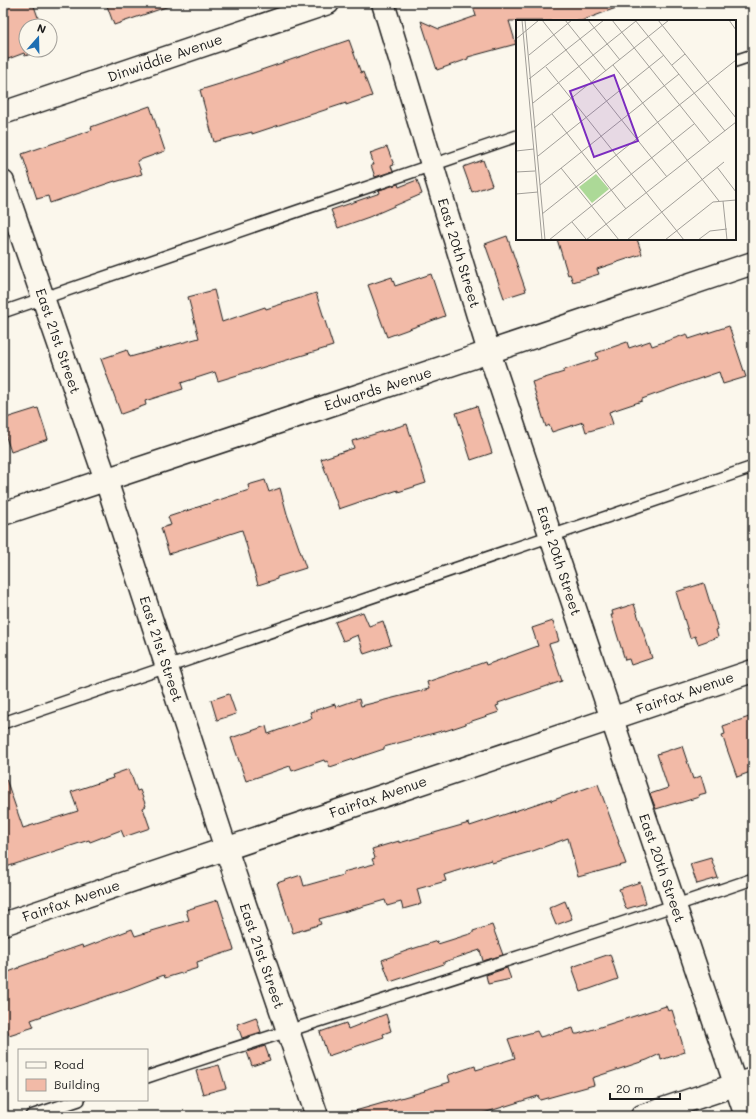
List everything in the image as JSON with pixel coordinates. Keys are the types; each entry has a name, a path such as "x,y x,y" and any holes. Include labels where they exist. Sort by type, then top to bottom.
{"street":[{"name":"Dinwiddie Avenue","path":"3,112 328,3"},
{"name":"East 20th Street","path":"383,3 489,352 611,718 675,906 744,1082 746,1116"},
{"name":"East 21st Street","path":"3,182 106,480 226,849 317,1116"},
{"name":"Edwards Avenue","path":"3,514 753,263"},
{"name":"Fairfax Avenue","path":"3,924 753,670"},
{"path":"642,1116 744,1082"}],"lane":[{"path":"736,61 753,55"},
{"path":"3,312 516,136"},
{"path":"3,722 551,537 753,467"},
{"path":"148,1077 288,1030 675,906 753,879"},
{"path":"31,1116 76,1101"}],"building":[{"path":"16,3 33,3 38,18 18,18 18,55 3,61 3,8"},
{"path":"106,3 169,3 169,6 114,25"},
{"path":"472,3 623,3 624,5 584,20 509,21 516,44 468,57 468,59 437,70 421,21 439,29 476,16"},
{"path":"349,40 361,73 363,72 372,96 252,134 252,132 214,142 200,90"},
{"path":"150,106 165,151 137,161 142,174 115,181 50,203 48,196 37,199 22,154 92,130 91,127"},
{"path":"387,147 394,165 391,166 393,171 375,177 371,165 374,165 370,153"},
{"path":"483,160 492,185 472,192 463,167"},
{"path":"417,180 422,194 369,217 338,228 331,210 380,193 379,190 398,184 399,187"},
{"path":"507,236 526,291 504,298 485,244"},
{"path":"557,240 637,240 642,254 597,269 599,274 573,282 570,274 568,275"},
{"path":"431,274 445,316 387,337 368,285 392,277 395,286"},
{"path":"214,290 222,322 265,307 266,309 316,293 333,346 218,381 215,372 181,383 183,389 145,401 146,405 121,414 101,359 127,350 130,357 199,338 188,297"},
{"path":"729,326 746,377 723,384 719,372 681,385 642,399 642,401 609,412 613,424 586,432 583,422 552,432 549,425 546,427 532,382 598,359 596,353 627,342 629,348 650,341 652,346 687,334 689,339"},
{"path":"477,406 492,453 471,460 456,413"},
{"path":"38,408 48,439 11,452 3,428 3,419"},
{"path":"407,424 426,483 398,492 398,490 371,498 339,509 321,459 354,448 352,441"},
{"path":"265,480 269,492 280,488 287,514 306,568 258,585 242,530 169,554 161,528 171,525 168,517 249,490 248,485"},
{"path":"704,583 718,629 716,630 718,637 698,644 695,636 690,638 676,592"},
{"path":"634,604 652,658 631,665 629,659 625,660 611,615 613,615 612,611"},
{"path":"363,612 369,626 383,621 391,645 364,654 358,635 343,641 335,622"},
{"path":"553,621 559,641 549,644 562,681 498,703 499,705 496,706 499,712 445,731 384,747 384,749 330,767 327,761 325,762 324,760 292,771 290,766 246,781 231,738 266,726 268,734 312,718 310,712 335,704 336,707 359,699 361,706 429,689 427,682 485,662 486,665 538,646 532,628"},
{"path":"229,694 236,714 217,720 211,700"},
{"path":"749,717 753,730 753,771 737,777 722,735 725,734 723,726"},
{"path":"682,746 693,779 701,776 706,793 698,795 699,797 656,809 650,794 668,788 657,754"},
{"path":"129,769 137,791 140,790 146,806 143,808 150,828 124,837 121,830 90,842 89,840 3,868 3,779 6,779 23,828 78,811 71,792 113,778 112,775"},
{"path":"598,784 626,864 578,877 568,838 533,851 492,863 491,860 444,875 446,881 417,889 421,904 403,909 401,902 387,906 385,900 319,919 321,924 293,933 277,883 301,875 304,886 343,875 343,872 374,864 372,859 375,858 372,849 469,823 470,826 551,799 551,801"},
{"path":"711,858 718,878 697,884 690,864"},
{"path":"640,882 646,903 626,909 619,889"},
{"path":"218,900 234,950 197,962 198,968 165,978 164,975 69,1009 68,1007 31,1020 34,1027 9,1035 3,1016 3,974 82,945 83,948 132,929 135,936 189,920 186,910"},
{"path":"565,901 572,919 556,925 549,908"},
{"path":"492,925 503,955 483,961 480,950 390,982 382,960 437,941 438,944 473,933 473,931"},
{"path":"610,954 618,979 581,992 572,967"},
{"path":"507,968 511,979 488,984 486,975"},
{"path":"666,1006 668,1011 672,1010 685,1052 661,1060 660,1054 647,1060 592,1078 594,1085 540,1100 538,1096 474,1116 356,1116 355,1111 425,1091 424,1090 450,1082 448,1075 475,1066 476,1070 515,1058 508,1039 537,1031 540,1037 573,1028 575,1034 578,1034"},
{"path":"386,1014 391,1031 383,1034 384,1037 328,1056 320,1032 346,1023 348,1029"},
{"path":"256,1017 261,1032 242,1038 237,1024"},
{"path":"265,1046 270,1060 252,1066 247,1052"},
{"path":"219,1065 226,1088 203,1094 196,1071"}]}
